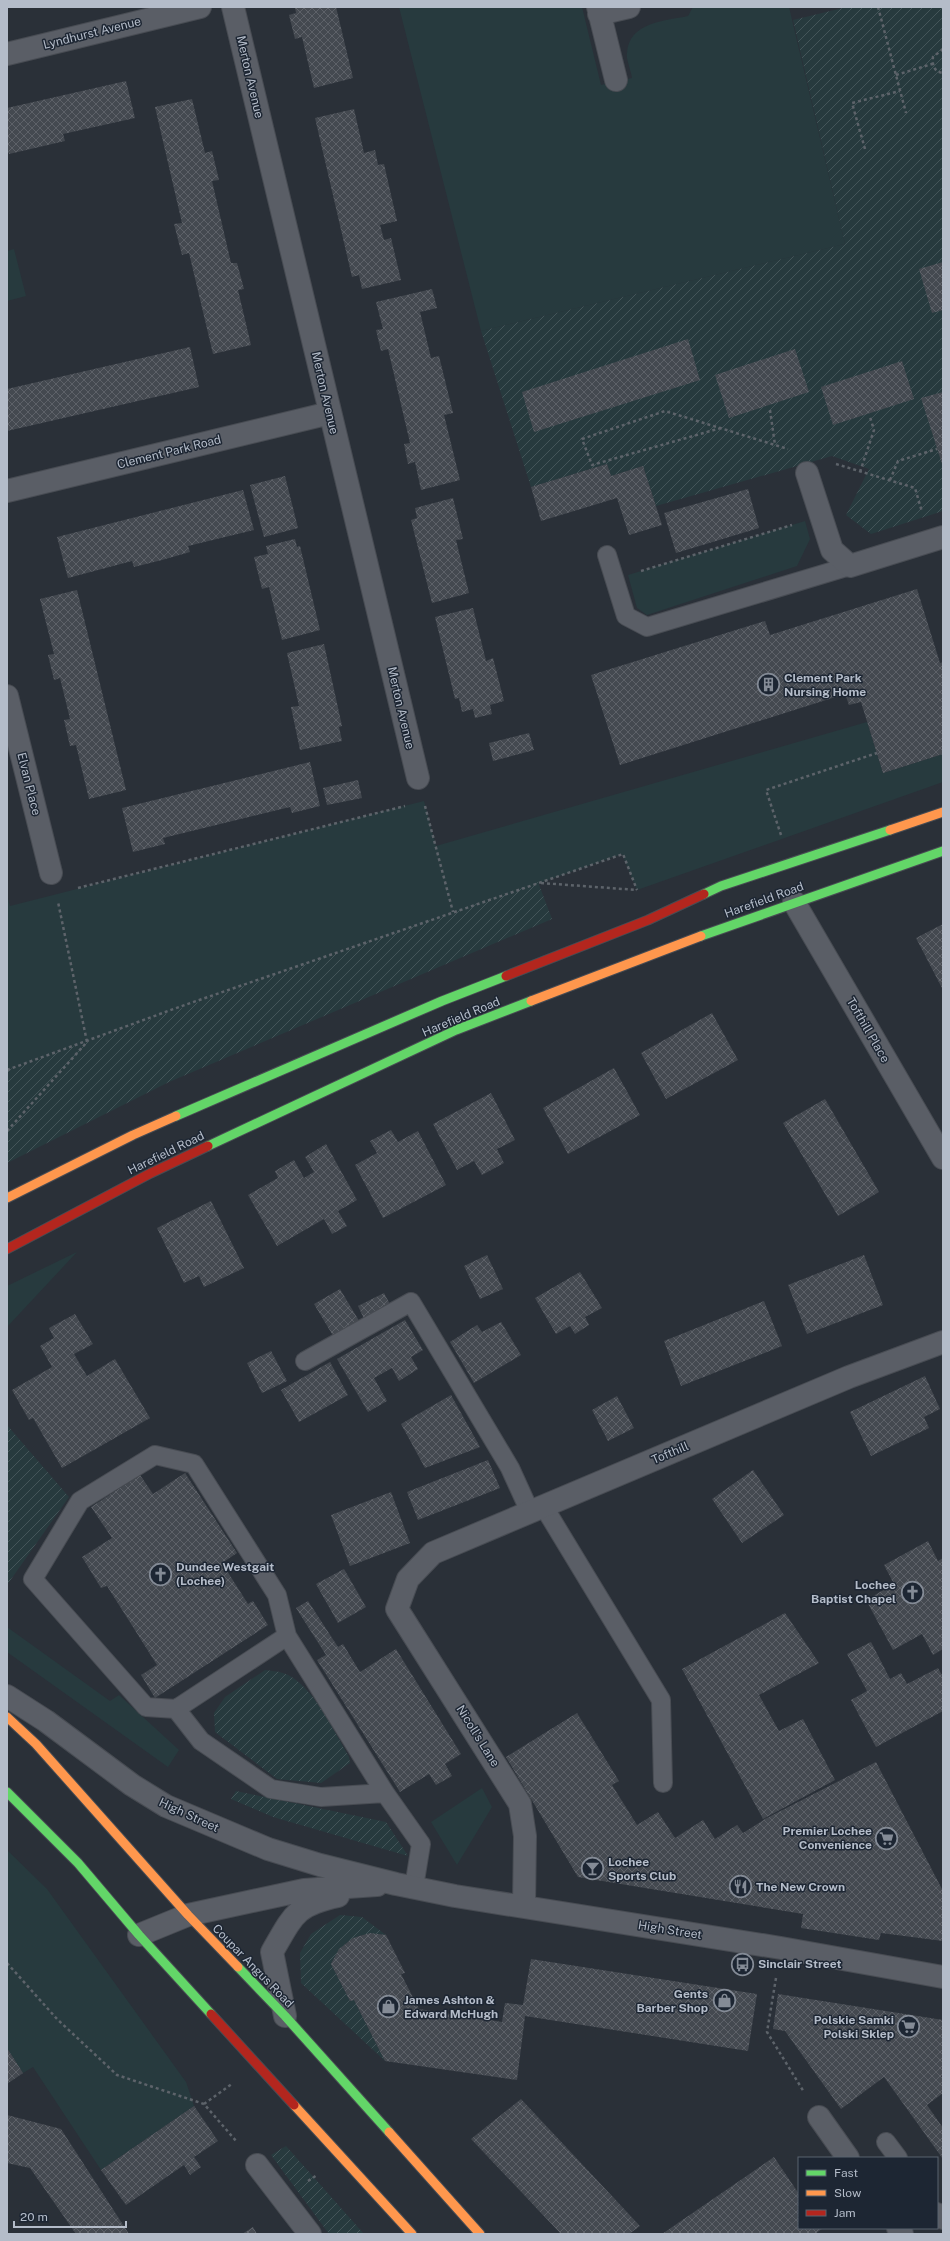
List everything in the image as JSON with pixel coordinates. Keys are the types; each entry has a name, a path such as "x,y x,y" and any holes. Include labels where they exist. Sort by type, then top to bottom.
{"street":[{"name":"Lyndhurst Avenue","path":"7,54 200,7"},
{"name":"Merton Avenue","path":"233,7 418,778"},
{"path":"616,80 599,11 629,7"},
{"name":"Clement Park Road","path":"7,491 330,413"},
{"path":"807,474 832,550 850,566 937,539"},
{"name":"Elvan Place","path":"7,696 53,883"},
{"name":"Harefield Road","path":"7,1198 133,1135 442,1001 648,920 721,886 943,812"},
{"name":"Harefield Road","path":"7,1249 151,1173 456,1030 670,947 943,850"},
{"name":"Tofthill Place","path":"794,902 943,1158"},
{"name":"Tofthill","path":"408,1579 433,1553 842,1380 943,1342"},
{"name":"Nicoll's Lane","path":"408,1579 397,1609 520,1804 525,1836 524,1906"},
{"name":"High Street","path":"7,1696 46,1721 132,1785 166,1806 268,1849 405,1886 455,1896 781,1948 943,1977"},
{"name":"Coupar Angus Road","path":"7,1717 36,1744 188,1915 285,2016 480,2234"},
{"path":"7,1792 78,1863 140,1936 412,2234"},
{"name":"High Street","path":"140,1936 188,1915 304,1890 405,1886"},
{"name":"High Street","path":"285,2016 272,1952 293,1916 314,1901 405,1886"},
{"path":"819,2117 847,2157"},
{"path":"257,2165 310,2234"}],"lane":[{"path":"607,555 626,616 647,627 850,566"},
{"path":"305,1361 412,1302 510,1468 661,1700 663,1783"},
{"path":"287,1636 176,1709 146,1707 34,1579 80,1502 155,1454 194,1464 277,1595 287,1636 385,1793 421,1844 405,1886"},
{"path":"176,1709 201,1741 271,1789 321,1797 385,1793"},
{"path":"886,2142 897,2157"}],"path":[{"path":"878,7 906,113"},
{"path":"943,49 933,57 932,64 935,69 943,73"},
{"path":"896,75 932,64"},
{"path":"865,149 852,103 900,91"},
{"path":"770,410 775,445"},
{"path":"721,428 592,465 582,439 665,411 721,428 789,450"},
{"path":"860,472 874,430 870,417"},
{"path":"890,480 898,461 937,449"},
{"path":"831,462 915,488 937,539"},
{"path":"614,579 821,516"},
{"path":"790,863 766,790 877,753"},
{"path":"418,778 453,912"},
{"path":"87,1042 53,883 424,801"},
{"path":"7,1070 87,1042 179,1007 538,882 623,854 648,920"},
{"path":"538,882 637,890"},
{"path":"7,1131 87,1042"},
{"path":"781,1948 767,2032 819,2117"},
{"path":"7,1963 56,2020 117,2075 204,2104 257,2165"},
{"path":"283,2199 342,2157"}],"green space":[{"path":"399,7 582,7 601,85 632,78 627,53 629,43 634,35 641,29 659,22 688,16 693,7 789,7 845,244 481,331"},
{"path":"847,7 943,7 943,511 871,534 846,515 869,469 832,456 656,506 643,466 611,476 607,464 531,487 481,331 845,244 793,20"},
{"path":"14,249 26,296 7,301 7,251"},
{"path":"805,521 810,539 797,566 647,615 637,608 628,575"},
{"path":"867,722 883,773 943,754 943,782 637,890 622,854 7,1070 7,895 10,906 424,801 436,846"},
{"path":"538,882 552,919 169,1082 7,1163 7,1070"},
{"path":"77,1252 7,1327 7,1286"},
{"path":"7,1425 69,1497 7,1585"},
{"path":"7,1627 110,1701 119,1695 179,1750 168,1767 7,1652"},
{"path":"265,1670 283,1673 293,1678 303,1686 321,1709 349,1757 350,1763 321,1783 277,1779 215,1732 214,1713 225,1697"},
{"path":"482,1788 492,1807 457,1865 431,1822"},
{"path":"236,1791 386,1822 408,1856 273,1817 231,1799"},
{"path":"7,1850 47,1889 186,2082 194,2106 101,2170 33,2067 23,2073 7,2048"},
{"path":"340,1915 362,1917 386,1935 367,1934 353,1939 341,1948 331,1964 350,2001 354,2000 385,2061 301,1983 300,1953 311,1934"},
{"path":"286,2146 364,2234 329,2234 271,2155"}],"building":[{"path":"295,7 336,7 353,78 314,88 302,37 295,39 289,15 296,13"},
{"path":"126,81 135,118 63,134 65,141 9,154 7,147 7,108"},
{"path":"192,99 205,153 212,151 219,180 212,181 231,263 237,263 244,289 238,290 251,345 213,354 189,253 182,255 174,224 182,223 155,107"},
{"path":"354,109 364,153 375,150 378,165 384,164 397,221 380,225 384,240 391,238 401,280 362,289 359,275 352,277 315,118"},
{"path":"943,262 943,310 932,313 919,269"},
{"path":"432,289 437,308 420,312 431,358 439,356 453,413 444,415 460,480 421,490 415,462 408,464 404,444 410,443 388,349 381,351 376,330 383,329 376,302"},
{"path":"688,339 700,380 534,432 522,392"},
{"path":"190,347 199,387 7,431 7,389"},
{"path":"795,349 809,392 729,418 715,375"},
{"path":"902,361 914,399 833,425 821,387"},
{"path":"943,392 943,467 921,398"},
{"path":"607,464 611,476 643,466 662,525 629,535 617,498 541,521 531,487"},
{"path":"285,476 298,528 264,537 250,485"},
{"path":"748,489 759,528 676,553 664,513"},
{"path":"243,490 254,530 188,546 190,552 162,560 134,567 132,561 68,578 57,537"},
{"path":"453,498 463,539 456,540 469,593 432,603 411,520 417,518 415,508"},
{"path":"295,539 297,547 300,546 320,630 282,640 269,587 262,589 254,557 268,554 266,546"},
{"name":"Clement Park Nursing Home","path":"917,589 940,663 943,662 943,754 883,773 861,702 849,705 845,694 620,765 591,675 765,621 770,635"},
{"path":"77,590 126,790 89,799 76,745 70,746 64,720 70,719 60,678 54,680 48,655 54,654 40,599"},
{"path":"473,608 486,661 493,658 504,701 490,705 492,714 475,718 473,709 462,712 459,698 455,699 435,617"},
{"path":"324,644 342,726 339,727 342,741 300,750 291,707 299,706 287,653"},
{"path":"529,733 534,750 493,761 489,743"},
{"path":"310,762 320,806 292,813 290,807 163,838 165,844 133,852 122,808"},
{"path":"358,780 362,798 327,805 323,788"},
{"path":"943,924 943,990 916,938"},
{"path":"712,1013 738,1060 666,1099 641,1053"},
{"path":"614,1068 640,1115 568,1154 543,1108"},
{"path":"491,1093 515,1140 497,1149 504,1163 482,1175 474,1161 457,1170 433,1124"},
{"path":"825,1099 879,1192 838,1216 783,1123"},
{"path":"391,1130 398,1142 418,1131 446,1185 383,1218 355,1165 377,1153 370,1141"},
{"path":"326,1144 357,1200 338,1211 347,1226 332,1234 324,1219 277,1246 248,1195 278,1178 275,1171 294,1160 304,1178 314,1172 305,1157"},
{"path":"211,1201 244,1268 204,1287 199,1276 184,1283 157,1228"},
{"path":"487,1255 503,1289 480,1299 464,1266"},
{"path":"864,1255 883,1305 807,1334 788,1285"},
{"path":"580,1272 602,1308 585,1317 589,1325 575,1334 570,1326 556,1334 535,1298"},
{"path":"340,1289 361,1324 335,1339 314,1304"},
{"path":"384,1293 392,1308 365,1321 358,1306"},
{"path":"764,1301 782,1346 681,1386 664,1341"},
{"path":"75,1314 93,1344 74,1354 87,1376 115,1359 150,1418 62,1468 33,1418 29,1420 12,1390 52,1367 40,1346 54,1338 49,1328"},
{"path":"405,1320 423,1350 411,1357 418,1369 399,1381 392,1368 374,1378 387,1401 368,1412 337,1359"},
{"path":"501,1322 521,1355 474,1383 450,1342 477,1325 482,1332"},
{"path":"271,1351 287,1381 262,1393 247,1363"},
{"path":"330,1362 348,1395 299,1422 281,1390"},
{"path":"925,1376 940,1409 924,1417 929,1428 871,1456 850,1412"},
{"path":"451,1395 480,1447 425,1468 401,1424"},
{"path":"617,1396 634,1428 608,1441 592,1410"},
{"path":"488,1460 500,1488 418,1520 407,1492"},
{"path":"753,1470 784,1515 742,1543 712,1499"},
{"name":"Dundee Westgait (Lochee)","path":"185,1473 237,1553 222,1563 248,1604 253,1601 268,1625 155,1698 141,1675 157,1665 107,1586 101,1588 82,1557 112,1538 91,1507 140,1475 153,1494"},
{"path":"391,1492 410,1543 350,1566 331,1515"},
{"name":"Lochee Baptist Chapel","path":"928,1541 938,1561 943,1558 943,1649 933,1655 922,1634 893,1650 866,1600 894,1584 884,1565"},
{"path":"344,1569 366,1607 338,1623 316,1584"},
{"path":"308,1601 338,1647 343,1644 360,1672 396,1649 461,1754 445,1764 452,1776 436,1785 429,1774 400,1792 317,1660 326,1655 296,1608"},
{"path":"785,1613 819,1663 759,1695 779,1731 803,1719 835,1780 763,1819 682,1669"},
{"path":"871,1642 890,1679 901,1673 907,1684 938,1668 943,1677 943,1711 876,1747 851,1700 867,1691 847,1654"},
{"path":"577,1713 619,1781 612,1785 637,1825 658,1812 675,1838 703,1820 715,1839 737,1825 743,1833 765,1819 876,1762 943,1891 943,1941 881,1933 879,1940 801,1928 803,1914 578,1877 506,1757"},
{"path":"370,1933 386,1935 405,1973 401,1974 419,2009 502,2022 505,2003 523,2005 531,1959 757,1994 748,2051 525,2016 517,2080 385,2061 354,2000 350,2001 331,1964 339,1949 353,1938"},
{"path":"778,1994 943,2020 943,2076 941,2076 943,2079 943,2093 927,2105 943,2128 943,2159 884,2077 841,2109 785,2031 773,2029"},
{"path":"7,2048 23,2073 7,2084"},
{"path":"521,2099 640,2226 629,2234 561,2234 471,2139"},
{"path":"194,2106 218,2141 194,2157 201,2167 190,2175 184,2165 126,2205 101,2170"},
{"path":"7,2115 61,2129 129,2234 76,2234 30,2168 7,2163"},
{"path":"774,2157 798,2193 798,2229 822,2229 815,2234 662,2234"},
{"path":"253,2227 257,2234 242,2234"}],"traffic: fast":[{"path":"704,894 721,886 890,830"},
{"path":"701,936 943,851"},
{"path":"176,1116 442,1001 506,976"},
{"path":"208,1146 456,1030 531,1001"},
{"path":"7,1792 78,1863 139,1935 211,2014"},
{"path":"238,1967 285,2016 389,2132"}],"traffic: slow":[{"path":"890,830 943,812"},
{"path":"531,1001 701,936"},
{"path":"7,1198 133,1135 176,1116"},
{"path":"7,1717 36,1744 188,1915 238,1967"},
{"path":"294,2105 412,2234"},
{"path":"389,2132 480,2234"}],"traffic: jam":[{"path":"506,976 648,920 704,894"},
{"path":"7,1249 151,1173 208,1146"},
{"path":"211,2014 294,2105"}],"place":[{"name":"Clement Park Nursing Home","path":"769,685"},
{"name":"Dundee Westgait (Lochee)","path":"161,1574"},
{"name":"Lochee Baptist Chapel","path":"912,1592"},
{"name":"Premier Lochee Convenience","path":"887,1838"},
{"name":"Lochee Sports Club","path":"593,1869"},
{"name":"The New Crown","path":"741,1887"},
{"name":"Sinclair Street","path":"743,1964"},
{"name":"Gents Barber Shop","path":"724,2001"},
{"name":"James Ashton & Edward McHugh","path":"388,2007"},
{"name":"Polskie Samki Polski Sklep","path":"909,2027"}]}
